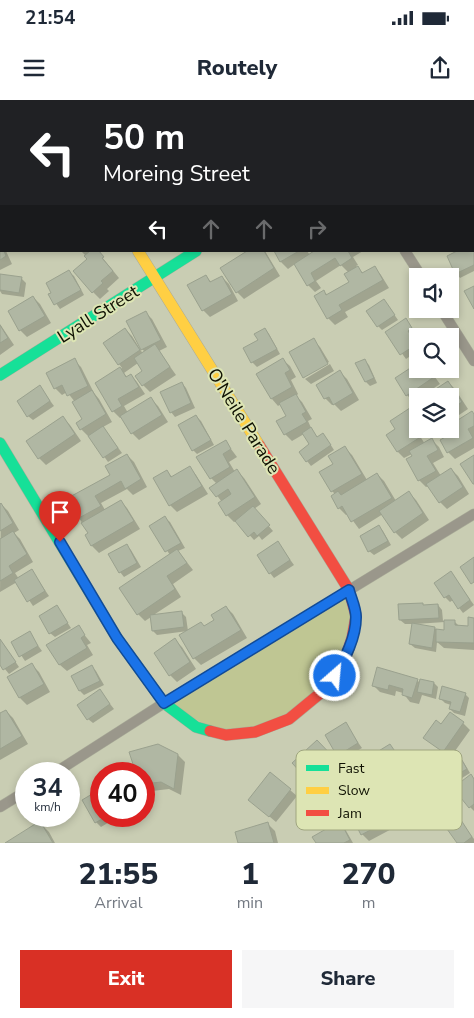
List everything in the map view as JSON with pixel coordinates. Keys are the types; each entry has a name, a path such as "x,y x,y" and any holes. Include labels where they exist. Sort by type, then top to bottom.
{"street":[{"name":"O'Neile Parade","path":"0,443 117,638 164,703 196,727 226,735 255,732 288,719 323,691 335,676 346,656 356,616 349,590 139,252"},
{"name":"Lyall Street","path":"0,375 194,252"},
{"path":"406,252 416,268"},
{"path":"447,318 474,361"},
{"path":"72,762 164,703 474,514"},
{"path":"0,807 15,798"}],"green space":[{"path":"349,590 356,616 346,656 289,719 226,735 164,703"}],"building":[{"path":"0,252 4,252 6,256 0,260"},
{"path":"89,252 100,252 104,257 102,258 113,271 101,281 103,283 92,293 73,271 87,259 84,256"},
{"path":"245,252 265,252 274,268 236,293 220,268"},
{"path":"275,252 297,252 280,262"},
{"path":"312,252 349,252 352,258 340,266 335,258 311,273 315,281 307,286 294,264"},
{"path":"455,252 474,252 474,265 459,272 459,268 452,268 447,256"},
{"path":"358,266 362,273 375,266 383,280 339,305 342,310 327,319 314,296 324,290 326,295 349,282 344,274"},
{"path":"69,270 81,290 54,305 48,294 51,293 46,283"},
{"path":"0,274 22,277 19,293 0,290"},
{"path":"206,275 210,282 222,276 232,294 202,311 187,285"},
{"path":"474,286 474,309 464,291"},
{"path":"33,296 45,316 19,331 8,311"},
{"path":"384,299 395,315 377,327 366,311"},
{"path":"146,311 161,340 141,350 126,321"},
{"path":"406,318 412,328 409,328 408,331 409,349 400,355 385,332"},
{"path":"0,325 8,338 0,343"},
{"path":"125,328 140,350 118,365 103,343"},
{"path":"265,328 277,349 251,363 243,348 258,340 254,334"},
{"path":"314,338 328,364 303,378 289,352"},
{"path":"155,344 170,367 142,386 135,376 142,371 134,358"},
{"path":"75,358 88,386 67,396 62,385 54,389 46,373"},
{"path":"283,358 290,370 285,373 292,387 271,399 256,374"},
{"path":"365,359 374,378 365,382 355,363"},
{"path":"120,367 126,377 131,374 139,387 118,399 122,406 112,412 95,383"},
{"path":"409,369 409,378 433,378 418,388 409,388 409,394 406,396 395,378"},
{"path":"340,370 353,393 333,405 329,397 324,399 316,385"},
{"path":"448,381 453,388 437,388"},
{"path":"182,382 191,403 170,413 160,392"},
{"path":"40,385 50,401 27,417 17,401"},
{"path":"92,390 106,414 80,430 76,423 82,419 72,402"},
{"path":"296,394 306,412 302,414 307,422 284,435 276,421 286,416 279,403"},
{"path":"151,397 162,415 131,434 120,416"},
{"path":"409,409 409,438 419,438 397,452 386,435 395,429 390,421"},
{"path":"472,411 474,414 474,426 468,429 473,438 447,453 440,440 444,438 459,438 459,419"},
{"path":"196,415 211,440 192,451 178,425"},
{"path":"63,416 75,434 38,459 26,441"},
{"path":"103,426 118,448 103,458 88,436"},
{"path":"311,427 317,437 323,433 331,445 306,462 299,452 309,444 302,433"},
{"path":"432,438 438,450 427,456 436,471 418,481 406,459 412,456 409,451"},
{"path":"226,440 231,449 223,454 230,467 210,479 196,457"},
{"path":"345,446 362,474 331,492 319,472 333,464 328,456"},
{"path":"127,454 141,479 125,489 121,481 95,496 101,506 77,519 66,499 110,475 105,466"},
{"path":"474,455 474,484 473,484 460,464"},
{"path":"190,466 202,486 169,506 153,478 167,470 171,477"},
{"path":"451,468 463,487 439,503 426,484"},
{"path":"237,469 255,497 226,516 218,503 231,494 228,489 216,497 209,488"},
{"path":"377,473 392,498 351,522 342,506 338,509 331,496 338,491 341,495"},
{"path":"409,491 423,513 394,533 379,511"},
{"path":"121,500 134,521 91,546 85,535 88,533 81,523"},
{"path":"0,504 13,523 0,531"},
{"path":"253,506 270,525 257,536 254,532 248,537 235,521"},
{"path":"165,516 181,543 165,552 149,526"},
{"path":"379,525 388,541 368,552 360,536"},
{"path":"13,531 27,554 9,566 13,573 0,581 0,539"},
{"path":"278,541 290,560 269,574 257,555"},
{"path":"127,544 137,563 119,573 108,554"},
{"path":"177,549 187,563 167,576 175,589 137,615 119,588"},
{"path":"474,557 474,582 471,584 460,567"},
{"path":"32,569 45,591 27,602 14,580"},
{"path":"451,571 470,600 458,609 449,595 444,598 434,583"},
{"path":"423,603 423,605 438,604 439,618 399,620 398,604"},
{"path":"57,605 68,623 49,634 39,616"},
{"path":"226,606 241,630 193,659 179,635 201,622 204,626 214,620 211,615"},
{"path":"182,611 184,627 152,631 150,615"},
{"path":"468,617 474,618 474,643 436,642 436,629 444,630 444,620 455,620 455,625 468,626"},
{"path":"412,623 435,627 432,648 409,644"},
{"path":"79,625 85,635 81,638 87,648 59,665 46,645"},
{"path":"30,631 38,646 19,657 11,642"},
{"path":"175,638 190,662 169,676 154,653"},
{"path":"0,639 16,662 3,670 0,665"},
{"path":"32,663 44,684 19,698 7,677"},
{"path":"92,665 100,681 79,691 71,676"},
{"path":"377,667 418,679 412,698 402,695 403,689 389,685 388,690 372,686"},
{"path":"420,679 434,682 432,695 417,692"},
{"path":"442,686 466,693 460,712 449,709 451,702 439,699"},
{"path":"100,689 110,704 87,720 77,705"},
{"path":"6,710 22,736 0,749 0,713"},
{"path":"450,712 464,722 444,750 440,750 423,738 436,720 441,724"},
{"path":"346,722 358,743 347,750 334,750 325,735"},
{"path":"317,740 327,750 306,750"},
{"path":"158,744 178,754 174,789 161,782 155,783 155,762 132,762 129,752"},
{"path":"390,744 394,750 380,750"},
{"path":"296,759 296,767 292,763"},
{"path":"462,760 467,769 462,772"},
{"path":"270,772 291,789 269,817 248,800"},
{"path":"471,774 474,779 474,804 469,808 462,799 462,781"},
{"path":"90,795 90,814 82,800"},
{"path":"268,822 274,843 238,843 235,832"},
{"path":"462,822 472,837 464,843 457,843 448,830 462,830"},
{"path":"30,827 44,827 53,843 5,843"},
{"path":"324,830 345,830 350,840 344,843 316,843 312,837"},
{"path":"358,830 370,830 361,835"}],"traffic: fast":[{"path":"0,375 194,252"},
{"path":"0,443 117,638 164,703 196,727 210,731"}],"traffic: slow":[{"path":"139,252 259,445"}],"traffic: jam":[{"path":"210,731 226,735 255,732 289,719 323,691 335,676 346,656 356,616 349,590 259,445"}],"route":[{"path":"60,542 117,638 164,703 349,590 356,616 346,656 335,676"}]}
